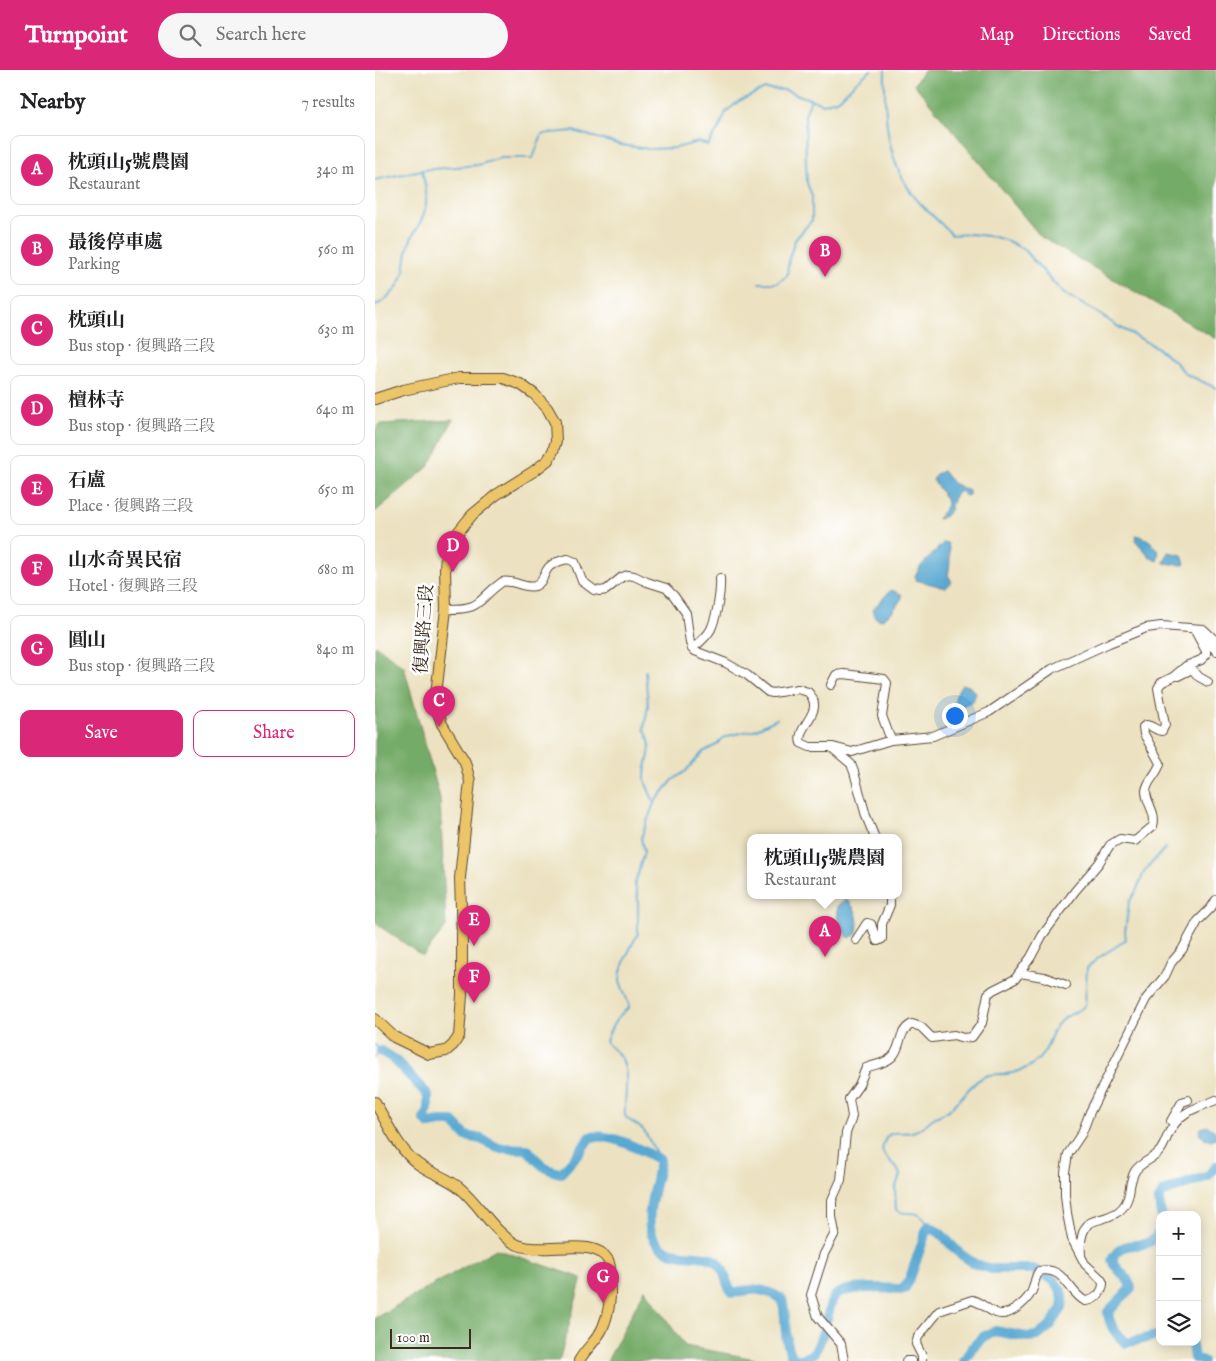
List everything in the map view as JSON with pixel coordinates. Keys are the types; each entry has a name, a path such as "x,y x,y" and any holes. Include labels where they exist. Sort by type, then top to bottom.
{"main road":[{"name":"復興路三段","path":"375,399 403,390 459,378 503,378 520,384 534,394 551,414 555,422 556,441 548,460 496,495 472,515 451,543 446,554 446,609 435,703 442,724 465,762 470,781 460,878 463,937 459,1036 446,1051 429,1054 394,1037 375,1019"},
{"path":"375,1102 411,1158 421,1166 459,1187 501,1233 515,1244 525,1248 581,1248 595,1250 607,1260 610,1266 611,1298 608,1314 602,1330 579,1361"}],"street":[{"path":"446,609 471,608 477,605 502,582 507,581 535,586 542,581 548,568 568,559 575,562 582,581 594,590 606,590 622,577 634,576 666,588 674,596 686,613 692,649 699,654 727,663 747,675 768,692 798,689 808,692 813,701 814,709 800,736 801,743 810,747 847,751 857,751 891,740 933,736 946,731 989,712 1052,669 1077,656 1146,628 1161,626 1196,629 1207,632 1216,641"},
{"path":"692,649 702,641 711,628 720,594 720,578"},
{"path":"1196,629 1216,651"},
{"path":"1173,677 1186,666 1201,660 1206,655 1196,629"},
{"path":"844,1361 841,1344 818,1316 811,1295 824,1254 835,1233 832,1217 832,1200 841,1180 846,1133 852,1116 849,1099 859,1085 866,1068 893,1057 899,1038 912,1024 917,1024 932,1038 954,1035 963,1038 972,1037 979,1028 986,999 990,991 1010,983 1021,973 1042,936 1075,891 1091,874 1110,845 1120,840 1135,841 1153,826 1154,816 1147,799 1147,788 1160,763 1144,734 1143,727 1146,725 1160,731 1164,728 1158,688 1161,683 1192,669 1199,678 1207,682"},
{"path":"831,685 836,675 844,674 884,679 887,683 882,716 891,740"},
{"path":"832,748 851,764 866,816 873,834"},
{"path":"857,940 867,923 871,924 877,941 882,939 882,924 890,906 890,899"},
{"path":"922,1361 922,1356 915,1344 918,1337 939,1311 972,1300 977,1301 996,1314 1007,1314 1031,1293 1038,1273 1049,1269 1069,1283 1079,1298 1085,1301 1090,1301 1101,1291 1103,1283 1101,1279 1085,1264 1072,1239 1067,1213 1065,1172 1068,1154 1083,1133 1090,1112 1146,999 1165,976 1171,963 1182,950 1198,921 1216,900"},
{"path":"1021,973 1043,977 1065,985"},
{"path":"1165,1141 1164,1136 1168,1124 1182,1102 1188,1100"},
{"path":"1081,1256 1081,1246 1086,1226 1089,1223 1118,1214 1128,1200 1130,1183 1135,1171 1159,1153 1177,1119 1189,1110 1216,1100"},
{"path":"906,1361 911,1361"}],"green space":[{"path":"924,70 1216,70 1216,339 1041,237 914,84"},
{"path":"453,420 429,466 375,512 375,430 380,424"},
{"path":"375,645 404,667 440,798 446,927 423,956 375,923"},
{"path":"496,1249 582,1278 559,1361 375,1361 375,1318"},
{"path":"645,1289 685,1346 767,1361 607,1361"}],"water":[{"path":"943,471 953,483 969,491 969,495 966,496 960,491 956,494 948,514 938,519 947,505 946,499 933,480 936,474"},
{"path":"1136,535 1147,539 1157,548 1159,551 1157,561 1151,558 1135,540"},
{"path":"944,542 948,543 950,566 948,575 952,582 946,588 916,580 915,576 921,566"},
{"path":"1168,552 1182,555 1185,564 1164,563"},
{"path":"891,590 901,594 902,598 893,611 881,620 875,617 872,610"},
{"path":"962,684 969,686 976,693 973,701 954,710 956,696"},
{"path":"846,899 853,907 858,919 857,934 849,938 839,923 837,914 838,905"},
{"path":"1208,1126 1216,1132 1216,1138 1211,1140 1204,1138 1199,1133 1201,1128"}],"waterway":[{"path":"375,180 422,170 478,165 500,158 533,158 542,134 573,131 621,145 649,149 676,148 698,142 708,145 718,130 726,112 739,101 765,89 785,90 823,104 839,99 871,70"},
{"path":"885,70 885,105 893,157 908,188 919,202 952,235 971,234 995,237 1023,249 1063,293 1156,347 1174,361 1186,374 1216,388"},
{"path":"759,283 777,283 787,276 789,258 795,240 812,220 812,196 807,183 805,115 811,99"},
{"path":"375,306 393,292 402,277 409,244 421,221 425,208 426,192 422,170"},
{"path":"645,671 648,705 644,729 648,736 650,749 645,779 654,802"},
{"path":"660,1160 644,1131 625,1116 626,1073 622,1059 606,1041 617,1019 629,1008 620,981 626,957 638,933 638,899 635,884 644,852 641,838 654,803 673,780 686,771 703,752 716,745 723,738 754,730 777,719"},
{"path":"928,1226 920,1216 896,1210 895,1189 900,1175 883,1151 887,1136 893,1133 908,1133 920,1129 950,1109 983,1077 1017,1072 1039,1059 1057,1025 1067,1016 1085,1006 1087,968 1126,939 1125,932 1129,902 1144,872 1165,848"},
{"path":"375,1045 381,1051 375,1057"},
{"path":"381,1051 394,1059 428,1095 428,1109 424,1119 429,1124 453,1122 466,1136 481,1139 498,1148 527,1149 545,1167 561,1173 590,1137 618,1140 660,1160 649,1218 651,1232 656,1243 667,1251 715,1260 721,1266 728,1286 733,1293 758,1290 782,1299 788,1345 794,1360 807,1357 815,1351 824,1329"},
{"path":"1160,1211 1159,1200 1163,1192 1208,1176 1216,1166"},
{"path":"827,1319 834,1297 847,1290 867,1288 904,1289 909,1281 928,1226 940,1233 959,1253 975,1264 992,1269 1033,1269 1053,1280 1060,1289 1063,1299 1062,1308 1050,1326 1038,1336 1027,1337 995,1331 983,1337 972,1348 964,1361"},
{"path":"1156,1236 1148,1243 1129,1246 1117,1252 1112,1260 1131,1288 1108,1312 1114,1330 1126,1343 1156,1336"},
{"path":"1192,1346 1194,1358 1203,1361"}],"place":[{"name":"最後停車處","path":"825,277"},
{"name":"檀林寺","path":"453,572"},
{"name":"枕頭山","path":"439,727"},
{"name":"石盧","path":"474,946"},
{"name":"枕頭山5號農園","path":"825,957"},
{"name":"山水奇異民宿","path":"474,1003"},
{"name":"圓山","path":"603,1303"}]}
